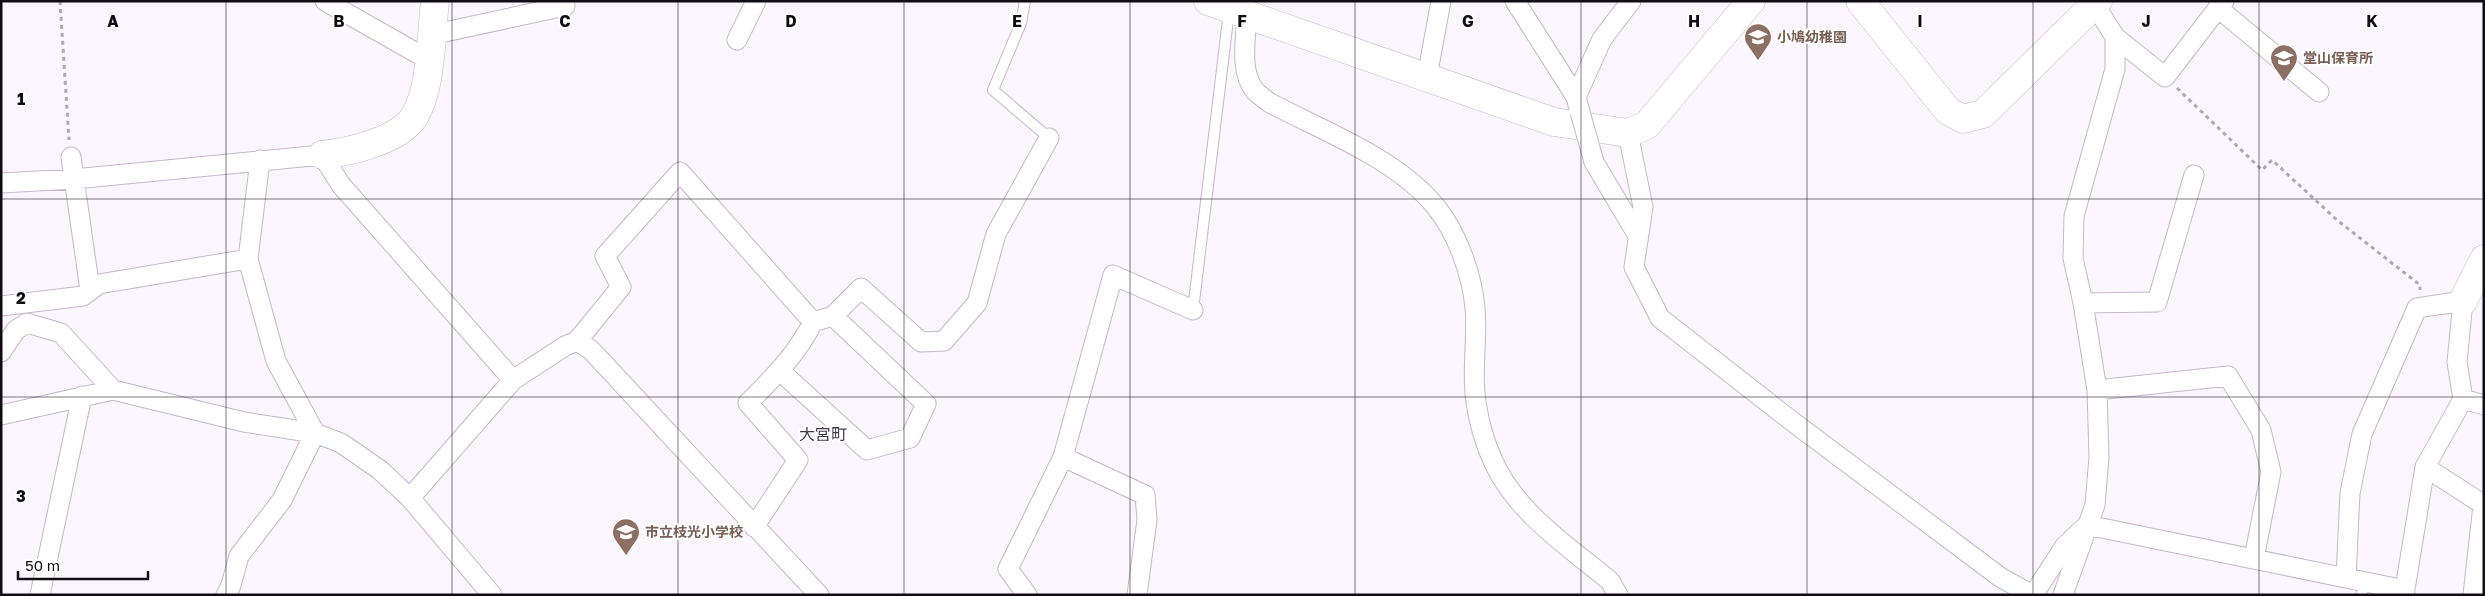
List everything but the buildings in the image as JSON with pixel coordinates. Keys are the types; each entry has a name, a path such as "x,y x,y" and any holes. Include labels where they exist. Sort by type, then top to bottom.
{"street":[{"path":"325,1 430,47 565,6"},
{"path":"1,182 74,179 322,155 350,151 392,134 410,121 424,95 435,1"},
{"path":"737,40 756,1"},
{"path":"1427,77 1441,1"},
{"path":"1578,105 1602,39 1631,1"},
{"path":"1229,6 1554,122 1628,133 1647,125 1751,1"},
{"path":"1860,1 1948,111 1963,119 1983,114 2097,3 2115,37 2165,77 2221,5 2319,92"},
{"path":"1519,2 1578,105 1594,162 1638,236"},
{"path":"1229,6 1245,59 1247,75 1255,90 1270,104 1378,159 1410,180 1436,207 1450,228 1466,267 1476,307 1475,401 1481,428 1495,465 1529,514 1610,581 1618,595"},
{"path":"2063,595 2095,505 2099,457 2097,390 2083,303 2073,258 2074,216 2115,69 2115,37"},
{"path":"1628,133 1643,207 1634,267 1660,318 1801,428 2000,577 2033,595 2065,546 2087,525"},
{"path":"754,527 798,460 748,403 780,370 804,340 813,322 833,316 861,288 921,342 944,341 977,303 996,234 1048,138"},
{"path":"322,155 341,185 513,380"},
{"path":"71,157 90,290"},
{"path":"260,160 248,259 276,361 315,433"},
{"path":"410,498 513,380 565,346 577,342 621,287 605,256 680,172 813,322"},
{"path":"2083,303 2157,302 2194,175"},
{"path":"1,306 83,296 99,284 248,259"},
{"path":"2087,525 2346,578 2364,588 2404,592 2425,467 2463,399 2457,362 2463,301 2484,259"},
{"path":"1027,595 1008,569 1063,458 1114,275 1193,310"},
{"path":"2346,578 2350,493 2362,434 2417,308 2463,301"},
{"path":"780,370 867,450 910,438 926,404 833,316"},
{"path":"1,352 16,330 27,324 61,333 113,390"},
{"path":"577,342 591,350 819,595"},
{"path":"2097,390 2228,376 2261,430 2270,472 2254,558"},
{"path":"1,415 113,390 164,400 244,422 315,433 341,443 380,470 410,498 492,595"},
{"path":"40,595 82,396"},
{"path":"2463,399 2484,404"},
{"path":"226,595 231,585 239,556 282,500 315,433"},
{"path":"1063,458 1145,496 1147,520 1137,595"},
{"path":"2425,467 2484,505 2473,595"}],"lane":[{"path":"1025,1 1021,23 993,90 1048,138"},
{"path":"1193,310 1229,6"}],"path":[{"path":"60,1 71,157"},
{"path":"2165,77 2262,170 2272,160 2337,220 2420,285 2417,308"}],"place":[{"name":"小鳩幼稚園","path":"1758,61"},
{"name":"堂山保育所","path":"2284,82"},
{"name":"市立枝光小学校","path":"626,556"}],"district":[{"name":"大宮町","path":"823,434"}]}
